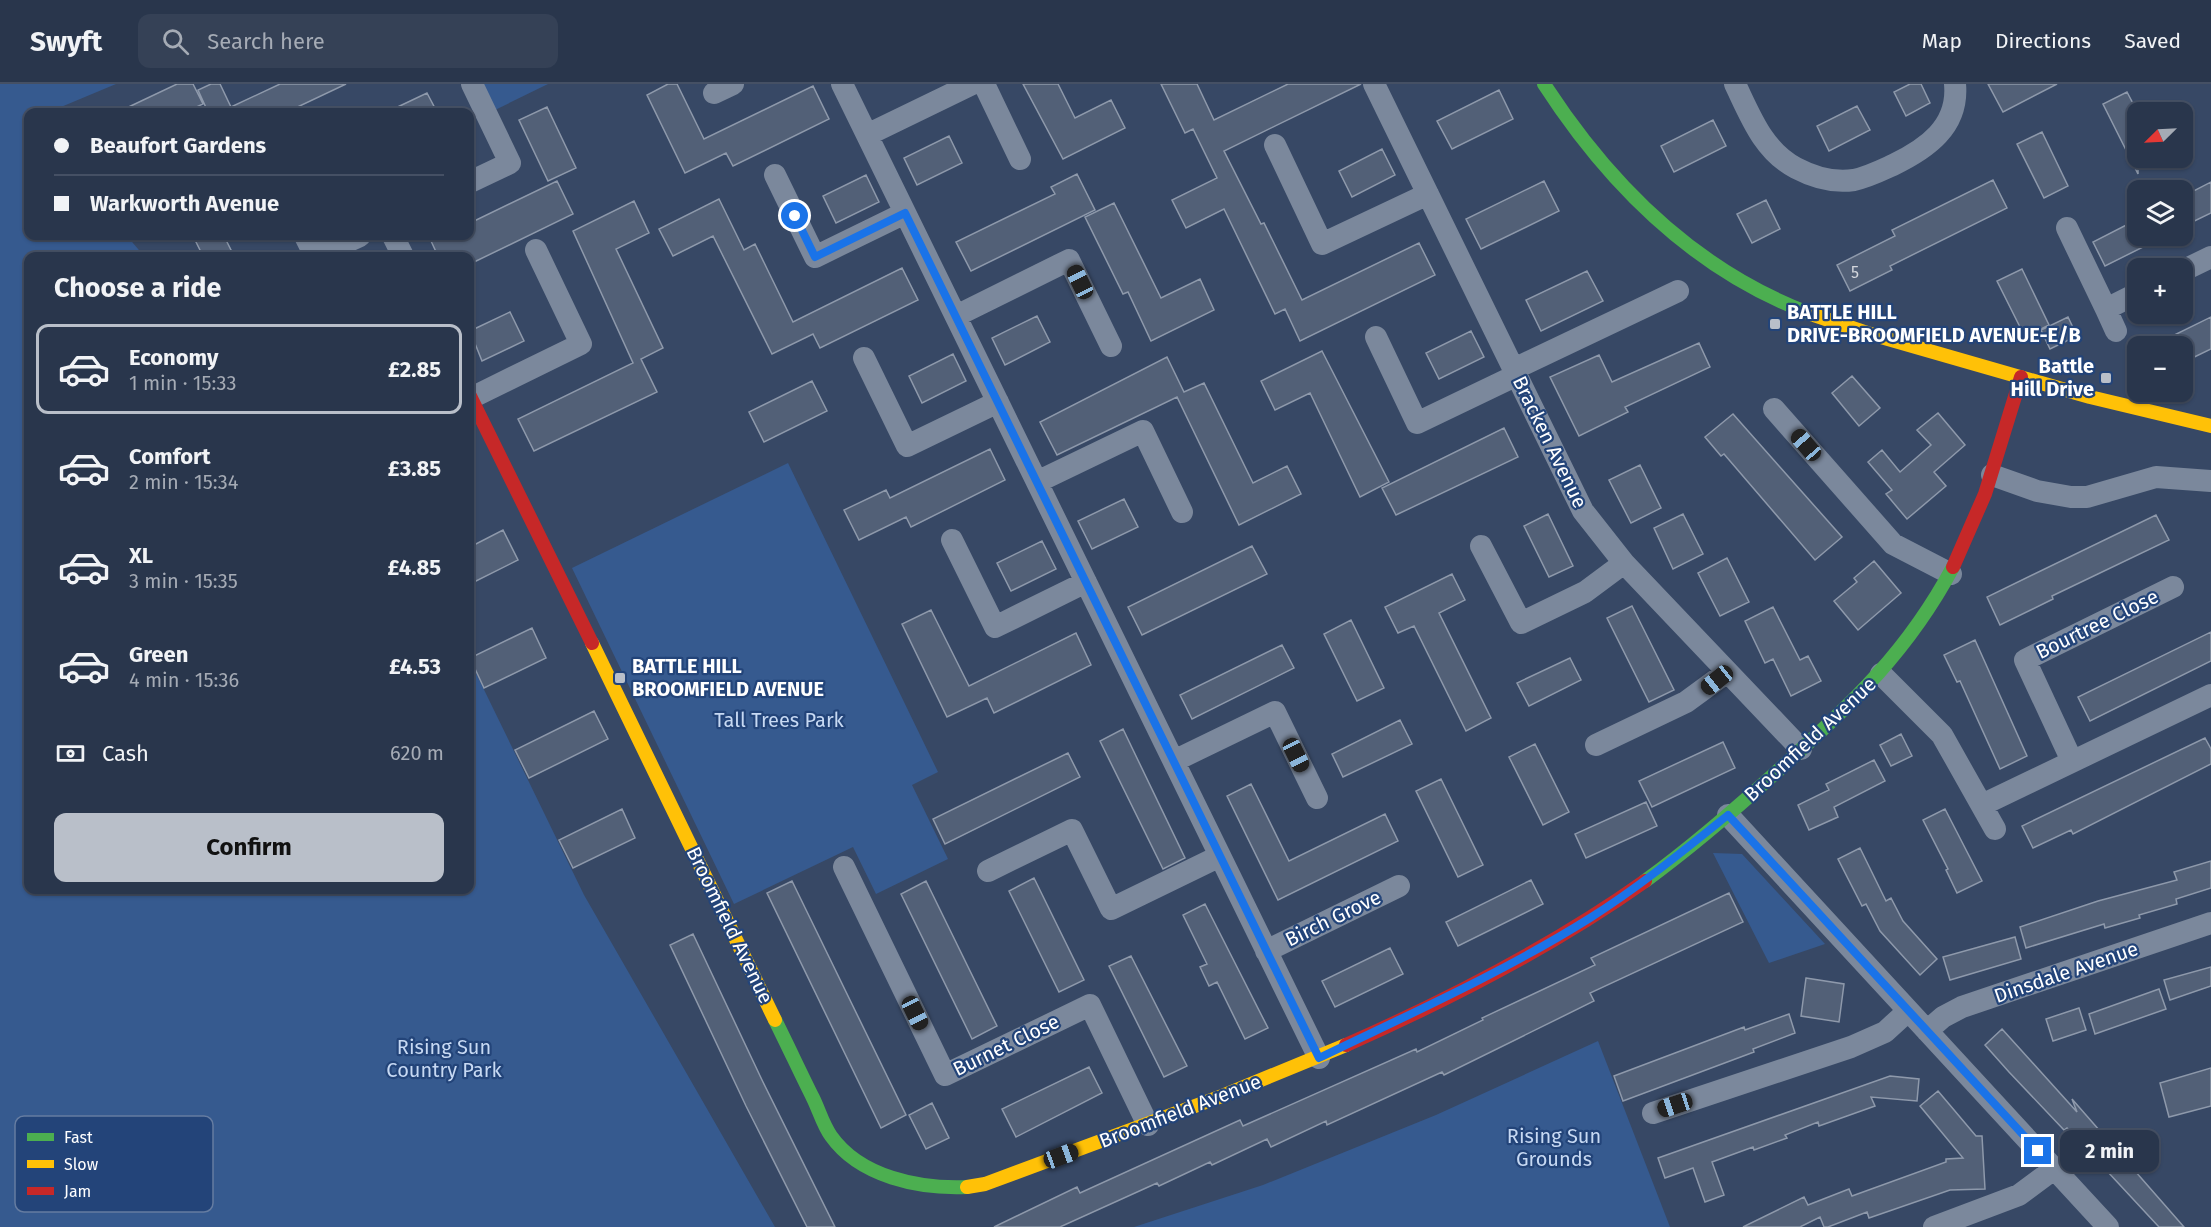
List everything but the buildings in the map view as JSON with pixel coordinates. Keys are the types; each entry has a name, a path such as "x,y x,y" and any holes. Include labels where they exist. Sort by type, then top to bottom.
{"street":[{"path":"472,84 510,163 474,180"},
{"path":"842,84 1319,1058"},
{"path":"867,135 972,84"},
{"path":"984,84 1020,159"},
{"name":"Bracken Avenue","path":"1374,84 1583,511 1624,563 1801,749"},
{"path":"1544,84 1579,138 1627,193 1680,240 1729,274 1805,312 2134,411 2211,426"},
{"path":"1735,84 1754,122 1773,151 1796,168 1824,179 1839,180 1867,176 1926,147 1937,137 1949,118 1955,99 1955,84"},
{"path":"1275,145 1322,244 1428,194"},
{"path":"775,175 815,257 905,213"},
{"path":"2067,228 2116,331"},
{"path":"325,252 351,240"},
{"path":"474,395 581,344 536,250"},
{"path":"2193,266 2211,257"},
{"path":"956,316 1069,260 1111,346"},
{"path":"1376,337 1417,423 1678,291"},
{"path":"2106,309 2127,298"},
{"path":"864,358 907,447 998,402"},
{"name":"Broomfield Avenue","path":"474,405 696,854 831,1136 859,1163 916,1185 973,1187 1148,1125 1319,1058 1414,1013 1589,918 1659,871 1728,815 1881,674 1928,614 1971,532 1992,475 2021,377"},
{"path":"1774,409 1893,544 1951,574"},
{"path":"1037,482 1143,431 1182,512"},
{"path":"1992,475 2037,491 2071,497 2087,496 2156,477 2211,482"},
{"path":"952,540 995,627 1086,582"},
{"path":"1481,546 1521,623 1585,592 1624,563"},
{"name":"Bourtree Close","path":"2073,761 2025,660 2173,587"},
{"path":"1596,745 1686,702 1727,672"},
{"path":"1881,674 1942,735 1995,830"},
{"path":"1982,805 2211,694"},
{"path":"1174,761 1275,712 1317,798"},
{"path":"1728,815 2108,1227"},
{"path":"988,872 1072,831 1111,909 1220,856"},
{"name":"Burnet Close","path":"844,867 945,1075 1090,1005 1148,1125"},
{"name":"Birch Grove","path":"1266,951 1399,886"},
{"name":"Dinsdale Avenue","path":"1927,1031 1942,1017 1962,1007 2211,923"},
{"path":"1653,1113 1851,1047 1885,1032 1908,1011"},
{"path":"1934,1227 2019,1195 2054,1169"}],"green space":[{"name":"Rising Sun Country Park","path":"0,84 116,84 59,108 24,108 24,240 130,240 141,252 24,252 24,894 474,894 474,669 584,895 775,1227 0,1227"},
{"path":"483,84 548,84 495,110"},
{"name":"Tall Trees Park","path":"788,463 938,772 912,785 948,859 876,894 853,847 734,904 572,568"},
{"path":"1713,853 1742,854 1825,944 1769,963"},
{"name":"Rising Sun Grounds","path":"1598,1041 1670,1227 1134,1227 1263,1185 1436,1115"}],"traffic: fast":[{"path":"1544,84 1597,157 1659,221 1693,249 1730,274 1769,296 1811,314"},
{"path":"1645,881 1732,811 1855,698 1877,675 1917,625 1953,567"},
{"path":"775,1020 826,1127 843,1150 858,1162 892,1178 930,1186 967,1187"}],"traffic: slow":[{"path":"1811,314 1867,333 2090,397 2211,426"},
{"path":"592,643 775,1020"},
{"path":"967,1187 985,1184 1222,1096 1346,1045"}],"traffic: jam":[{"path":"1953,567 1985,494 2021,377"},
{"path":"474,404 592,643"},
{"path":"1346,1045 1424,1009 1537,950 1645,881"}],"place":[{"name":"BATTLE HILL DRIVE-BROOMFIELD AVENUE-E/B","path":"1775,324"},
{"name":"Battle Hill Drive","path":"2106,378"},
{"name":"BATTLE HILL BROOMFIELD AVENUE","path":"620,678"}],"route":[{"path":"795,216 815,257 905,213 1319,1058 1414,1013 1530,953 1589,918 1659,871 1728,815 2038,1151"}]}
